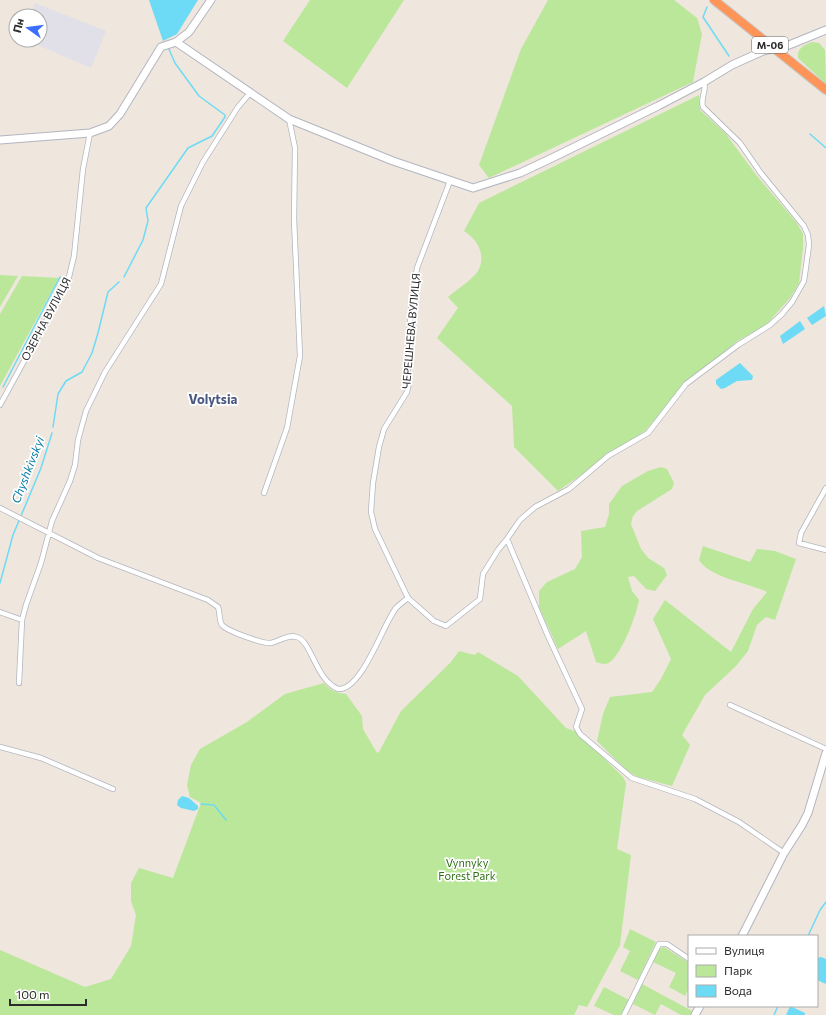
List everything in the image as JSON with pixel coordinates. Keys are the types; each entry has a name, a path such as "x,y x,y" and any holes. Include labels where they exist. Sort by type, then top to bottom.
{"highway":[{"name":"М-06","path":"714,0 826,90"}],"street":[{"path":"0,140 90,133 104,129 117,119 163,47 174,43 189,32 211,0"},
{"path":"174,43 290,119 393,161 473,188 520,173 704,82 732,65 763,51 775,49 826,30"},
{"path":"704,82 706,88 702,100 703,107 740,143 760,172 804,226 808,235 809,245 804,281 792,302 770,325 738,345 686,384 648,433 608,456 569,489 535,507 520,520 508,539 548,636 582,709 576,727 580,734 632,778 695,798 739,822 784,853"},
{"path":"19,683 22,620 41,563 49,533 74,471 78,440 86,411 105,372 161,284 180,206 203,162 238,107 250,93"},
{"path":"264,493 287,428 300,356 294,219 295,148 290,119"},
{"name":"ОЗЕРНА ВУЛИЦЯ","path":"0,405 68,281 74,256 83,169 90,133"},
{"name":"ЧЕРЕШНЕВА ВУЛИЦЯ","path":"450,181 417,268 411,309 406,363 409,383 407,392 384,429 379,447 373,483 372,521 408,598 434,621 446,626 480,599 483,574 498,550 508,539"},
{"path":"826,488 801,533 800,543 826,550"},
{"path":"0,508 98,558 208,600 218,607 222,625 254,640 270,643 288,636 298,637 305,642 311,657 326,681 338,689 347,687 361,672 396,609 408,598"},
{"path":"0,612 22,620"},
{"path":"730,705 826,748"},
{"path":"0,747 41,758 113,789"},
{"path":"743,935 784,853 796,837 808,813 826,753"},
{"path":"624,1015 657,946 667,944 688,958"}],"shaded area":[{"path":"35,3 48,8 33,8"},
{"path":"48,8 106,31 91,68 45,48 48,48"}],"green space":[{"path":"310,0 404,0 347,88 283,41"},
{"path":"548,0 674,0 697,18 702,34 693,82 489,178 479,165 521,49"},
{"path":"812,42 819,43 825,50 826,84 798,58 800,49"},
{"path":"699,95 700,110 725,133 757,176 797,223 803,234 799,283 790,298 766,325 736,342 686,384 645,431 558,491 514,447 512,406 437,338 458,308 448,297 472,278 481,265 481,253 477,243 464,231 479,203"},
{"path":"0,275 18,276 0,307"},
{"path":"22,276 59,278 0,386 0,314"},
{"path":"661,467 667,469 674,483 672,489 637,511 633,516 631,524 641,549 648,558 664,568 667,575 655,591 646,589 634,576 628,577 632,591 639,600 627,636 617,655 611,661 606,664 596,662 586,631 558,649 539,607 539,591 547,582 575,569 582,557 581,531 605,527 609,514 609,504 622,486 648,471"},
{"path":"703,546 750,562 757,549 775,551 796,559 775,620 766,617 757,625 748,651 736,666 705,695 682,735 690,745 672,786 638,777 626,770 597,741 603,714 610,697 652,692 661,679 671,659 653,619 665,600 731,652 753,609 767,592 721,576 704,566 699,560"},
{"name":"Vynnyky Forest Park","path":"459,651 475,655 478,652 518,676 566,728 577,732 623,777 626,783 617,849 631,855 620,945 587,1007 579,1005 574,1015 0,1015 0,950 85,987 111,979 131,946 136,915 131,901 131,883 139,868 173,878 201,803 190,797 187,785 191,765 200,749 247,722 285,694 324,683 334,691 346,694 362,716 363,729 377,753 379,752 401,711 451,662"},
{"path":"630,929 656,942 638,980 620,971 630,951 623,947"},
{"path":"664,947 688,962 688,990 685,996 669,987 676,973 653,962 658,949"},
{"path":"642,984 694,1012 692,1015 681,1015 661,1004 655,1015 633,1004"},
{"path":"604,987 629,1000 622,1015 614,1015 594,1006"}],"water":[{"path":"149,0 198,0 177,34 163,41"},
{"path":"824,306 826,316 812,325 807,318"},
{"path":"800,321 805,329 783,344 780,336"},
{"path":"740,363 753,376 752,380 737,381 721,389 716,384 716,380"},
{"path":"182,796 189,798 198,806 198,809 194,811 181,808 177,805 178,800"},
{"path":"821,957 826,959 826,984 818,980 818,958"},
{"path":"790,1007 805,1013 805,1015 786,1015"}],"waterway":[{"path":"707,7 703,17 729,56"},
{"name":"Chyshkivskyi","path":"124,277 143,240 148,221 146,208 188,148 212,136 225,117 225,115 199,96 175,63 168,47"},
{"path":"810,134 826,148"},
{"path":"3,387 60,277"},
{"name":"Chyshkivskyi","path":"53,427 58,394 66,381 82,372 92,353 108,292 119,282"},
{"name":"Chyshkivskyi","path":"0,583 13,535 41,468 52,433"},
{"path":"201,804 214,805 226,820"},
{"path":"808,935 820,910 826,902"},
{"path":"774,1015 778,1007"}],"district":[{"name":"Volytsia","path":"213,399"}]}
